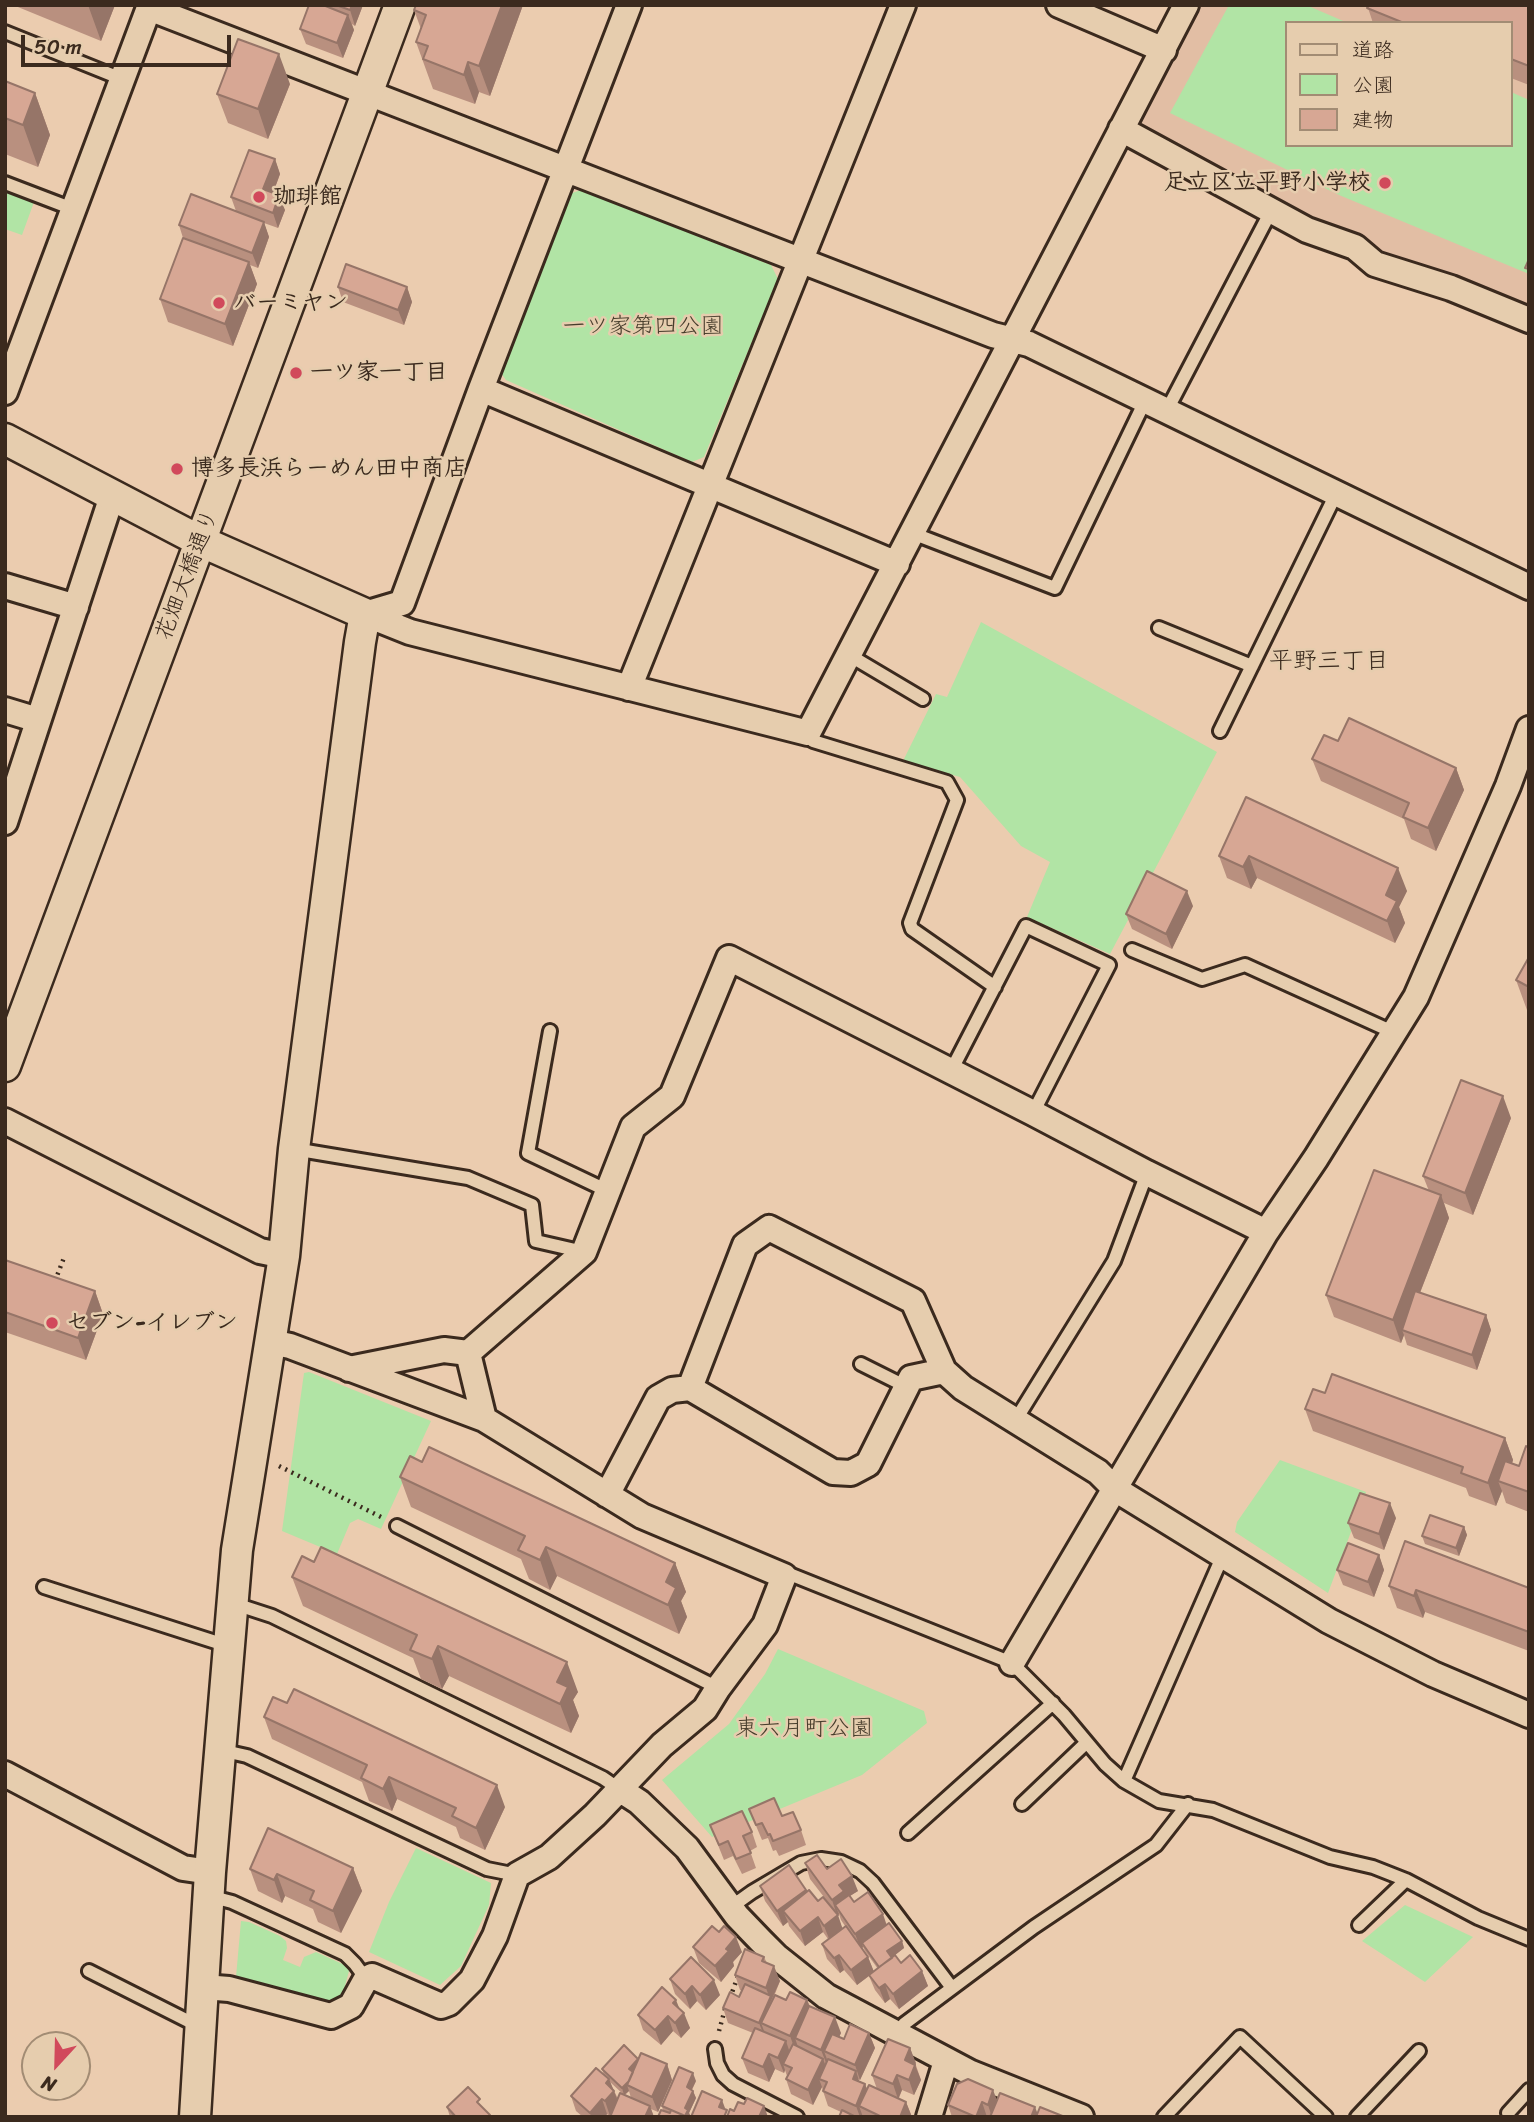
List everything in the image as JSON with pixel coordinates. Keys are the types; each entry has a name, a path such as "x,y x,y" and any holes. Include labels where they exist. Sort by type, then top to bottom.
{"street":[{"name":"花畑大橋通り","path":"5,1066 400,5"},
{"path":"365,614 402,603 629,5"},
{"path":"629,688 904,5"},
{"path":"1059,5 1164,50"},
{"path":"5,439 200,541 410,632 808,733 1186,5"},
{"path":"5,392 150,6 800,261 993,335 1029,344 1529,587"},
{"path":"1121,129 1307,230 1355,247 1375,264 1451,288 1529,320"},
{"path":"481,389 897,564"},
{"path":"5,822 112,496"},
{"path":"5,586 76,607"},
{"path":"195,2117 209,1884 237,1550 284,1256 294,1149 365,614"},
{"path":"5,710 38,720"},
{"path":"1013,1663 1266,1231 1395,1033 1518,791 1529,729"},
{"path":"349,1369 444,1350 468,1353 584,1252 633,1128 672,1096 729,958 1033,1112 1147,1173 1266,1231"},
{"path":"5,1121 260,1251 284,1256"},
{"path":"690,1388 745,1245 769,1228 913,1301 944,1371 963,1388 1098,1472 1115,1489 1329,1621 1433,1674 1529,1715"},
{"path":"203,1987 229,1989 331,2016 351,2006 366,1979 372,1976 441,2006 449,2003 472,1980 495,1936 517,1875 549,1857 662,1745 705,1709 765,1625 784,1576 642,1516 484,1419 290,1346 271,1342"},
{"path":"468,1353 484,1419"},
{"path":"607,1495 658,1398 672,1390 690,1388 833,1472 851,1474 868,1464 911,1378 944,1371"},
{"path":"5,1774 209,1884"},
{"path":"619,1789 639,1802 687,1848 731,1907 761,1941 826,1996 971,2073 1081,2117"},
{"path":"929,2117 946,2061"}],"lane":[{"path":"5,32 122,79"},
{"path":"5,183 73,209"},
{"path":"912,533 1055,588 1155,407 1270,211"},
{"path":"1220,731 1336,494"},
{"path":"1159,628 1252,666"},
{"path":"849,655 923,699"},
{"path":"808,733 813,741 947,782 957,800 910,923 912,929 995,987"},
{"path":"951,1072 1026,926 1109,965 1033,1112"},
{"path":"1132,950 1202,979 1245,965 1395,1033"},
{"path":"550,1031 527,1153 608,1191"},
{"path":"294,1149 468,1178 532,1205 536,1241 584,1252"},
{"path":"1015,1420 1114,1261 1147,1173"},
{"path":"861,1364 907,1387"},
{"path":"397,1526 718,1688"},
{"path":"1125,1781 1223,1555"},
{"path":"784,1576 787,1573 1013,1663 1053,1703 1105,1764 1125,1781 1159,1801 1213,1810 1330,1857 1373,1867 1406,1880 1478,1918 1529,1939"},
{"path":"44,1587 228,1646"},
{"path":"232,1603 272,1616 603,1778 619,1789"},
{"path":"908,1833 1053,1703"},
{"path":"1022,1804 1086,1743"},
{"path":"220,1751 247,1756 487,1869 517,1875"},
{"path":"898,2035 904,2024 952,1987 1034,1927 1156,1845 1188,1804"},
{"path":"731,1907 801,1863 821,1859 841,1862 860,1871 873,1883 952,1987"},
{"path":"1359,1926 1406,1880"},
{"path":"209,1884 232,1902 345,1954 366,1979"},
{"path":"89,1971 200,2027"},
{"path":"1164,2117 1240,2037 1326,2117"},
{"path":"715,2049 716,2063 723,2076 733,2084 797,2117"},
{"path":"1357,2117 1419,2051"},
{"path":"1508,2113 1529,2090"}],"path":[{"path":"53,1285 65,1255"},
{"path":"273,1463 397,1526"},
{"path":"715,2049 721,2020 733,1989 747,1957 761,1941"}],"shaded area":[{"name":"足立区立平野小学校","path":"1197,5 1529,5 1529,310 1381,255 1142,131 1138,119"}],"green space":[{"path":"1229,5 1306,5 1343,21 1286,21 1286,147 1513,147 1513,93 1529,100 1529,274 1339,195 1170,113"},
{"name":"一ツ家第四公園","path":"581,190 771,265 778,279 704,457 692,462 506,380 498,369 566,195"},
{"path":"5,191 34,202 22,235 5,229"},
{"path":"981,622 1217,752 1110,954 1027,917 1050,862 1021,846 960,777 903,761 936,694 947,697"},
{"path":"309,1372 431,1421 381,1529 358,1519 350,1523 337,1554 282,1531 304,1373"},
{"path":"1280,1460 1366,1492 1328,1593 1235,1532 1237,1522"},
{"name":"東六月町公園","path":"778,1649 924,1711 927,1723 862,1775 712,1837 662,1780 729,1724 765,1674"},
{"path":"416,1848 491,1883 489,1905 461,1966 440,1985 369,1952 389,1902"},
{"path":"1405,1905 1473,1937 1425,1982 1362,1941"},
{"path":"241,1921 249,1922 286,1941 283,1960 300,1967 304,1957 316,1952 347,1966 349,1971 342,1997 330,2003 236,1977"}],"building":[{"path":"309,5 323,5 348,15 337,43 300,29"},
{"path":"336,5 352,5 350,10"},
{"path":"416,5 502,5 479,66 468,62 464,75 423,59 428,46 416,42 426,15 414,10"},
{"path":"1369,5 1529,5 1529,66 1513,60 1513,21 1399,21 1367,8"},
{"path":"238,39 279,54 258,109 217,94"},
{"path":"5,81 35,93 23,125 5,118"},
{"path":"249,150 275,159 263,189 279,195 273,213 231,197"},
{"path":"191,194 264,222 252,253 179,225"},
{"path":"183,238 249,262 225,324 160,299"},
{"path":"346,264 407,287 398,310 338,287"},
{"path":"1349,718 1456,768 1428,828 1403,817 1409,803 1312,759 1324,735 1338,741"},
{"path":"1246,797 1398,868 1386,895 1397,901 1387,921 1249,856 1243,867 1219,856"},
{"path":"1147,871 1187,891 1166,934 1126,914"},
{"path":"1529,957 1529,987 1516,980"},
{"path":"1461,1080 1503,1096 1465,1193 1423,1176"},
{"path":"1374,1170 1441,1195 1393,1320 1326,1295"},
{"path":"5,1260 95,1291 78,1338 5,1312"},
{"path":"1415,1291 1486,1315 1472,1355 1402,1330"},
{"path":"1332,1374 1505,1438 1488,1483 1461,1473 1463,1467 1305,1409 1313,1389 1325,1393"},
{"path":"1526,1446 1529,1448 1529,1492 1498,1481 1505,1461 1519,1466"},
{"path":"429,1447 675,1563 666,1582 676,1588 668,1605 546,1547 540,1560 518,1550 525,1536 400,1477 410,1456 422,1462"},
{"path":"1360,1493 1390,1503 1379,1534 1348,1523"},
{"path":"1430,1515 1464,1527 1456,1548 1422,1536"},
{"path":"1405,1541 1529,1588 1529,1632 1416,1590 1414,1596 1389,1586"},
{"path":"1348,1543 1379,1555 1368,1582 1337,1570"},
{"path":"321,1547 567,1662 557,1682 568,1687 560,1704 438,1646 432,1659 410,1650 417,1635 292,1577 302,1556 314,1562"},
{"path":"294,1689 497,1785 476,1828 452,1816 456,1808 389,1777 383,1789 361,1778 367,1765 264,1717 273,1697 287,1703"},
{"path":"774,1798 782,1816 793,1812 801,1830 773,1841 762,1823 756,1825 749,1809"},
{"path":"742,1811 752,1832 743,1836 751,1853 736,1859 728,1841 719,1845 710,1825"},
{"path":"268,1828 353,1868 333,1911 310,1900 314,1891 277,1874 274,1880 250,1869"},
{"path":"817,1855 827,1869 841,1859 852,1876 839,1885 844,1891 832,1900 805,1863"},
{"path":"789,1865 806,1890 777,1911 760,1886"},
{"path":"809,1890 818,1901 823,1897 838,1915 824,1926 818,1917 800,1931 783,1911"},
{"path":"868,1892 883,1914 855,1934 835,1905 849,1895 854,1902"},
{"path":"889,1923 902,1941 887,1951 892,1958 879,1967 862,1943"},
{"path":"712,1926 719,1932 724,1926 736,1937 726,1949 729,1951 715,1966 693,1947"},
{"path":"846,1926 868,1957 851,1970 839,1955 834,1958 822,1944"},
{"path":"745,1949 764,1957 762,1961 774,1966 766,1988 735,1975"},
{"path":"895,1955 901,1963 910,1955 922,1971 893,1994 885,1984 879,1988 869,1975"},
{"path":"691,1957 714,1980 700,1995 692,1986 685,1994 670,1979"},
{"path":"745,1984 771,1996 759,2023 723,2008 730,1992 739,1997"},
{"path":"662,1987 676,2000 673,2003 684,2013 675,2023 668,2016 655,2030 638,2015"},
{"path":"790,1992 807,2000 790,2036 761,2023 775,1995 786,2000"},
{"path":"809,2006 835,2017 821,2050 795,2038"},
{"path":"850,2024 869,2033 855,2065 824,2051 832,2034 844,2039"},
{"path":"755,2028 786,2041 778,2058 769,2054 763,2067 742,2058"},
{"path":"888,2039 910,2048 905,2060 915,2065 909,2080 897,2075 893,2084 872,2075"},
{"path":"793,2044 823,2059 808,2090 786,2079 792,2068 783,2064"},
{"path":"624,2045 638,2059 629,2069 633,2072 622,2088 602,2069"},
{"path":"641,2053 667,2064 652,2097 627,2085"},
{"path":"828,2059 856,2071 853,2079 865,2084 856,2106 823,2091 827,2082 819,2079"},
{"path":"679,2067 693,2073 687,2087 693,2091 685,2108 688,2110 685,2116 662,2106"},
{"path":"596,2068 609,2079 606,2083 614,2091 605,2101 602,2099 590,2113 571,2096"},
{"path":"968,2079 993,2090 988,2105 982,2102 976,2117 948,2105 957,2084"},
{"path":"869,2085 906,2102 900,2117 882,2117 859,2106"},
{"path":"468,2087 480,2099 477,2102 489,2117 456,2117 447,2107"},
{"path":"702,2091 722,2100 719,2107 727,2110 724,2117 691,2117"},
{"path":"620,2093 650,2106 645,2117 610,2117"},
{"path":"1000,2093 1035,2107 1031,2117 990,2117"},
{"path":"747,2098 764,2106 759,2117 727,2117 730,2109 734,2111 738,2102 744,2104"},
{"path":"1040,2107 1065,2117 1036,2117"},
{"path":"661,2110 670,2113 671,2110 683,2115 658,2117"},
{"path":"842,2110 856,2117 839,2117"}],"place":[{"name":"足立区立平野小学校","path":"1385,183"},
{"name":"珈琲館","path":"259,197"},
{"name":"バーミヤン","path":"219,303"},
{"name":"一ツ家一丁目","path":"296,373"},
{"name":"博多長浜らーめん田中商店","path":"177,469"},
{"name":"セブン-イレブン","path":"52,1323"}],"district":[{"name":"平野三丁目","path":"1329,662"}]}
